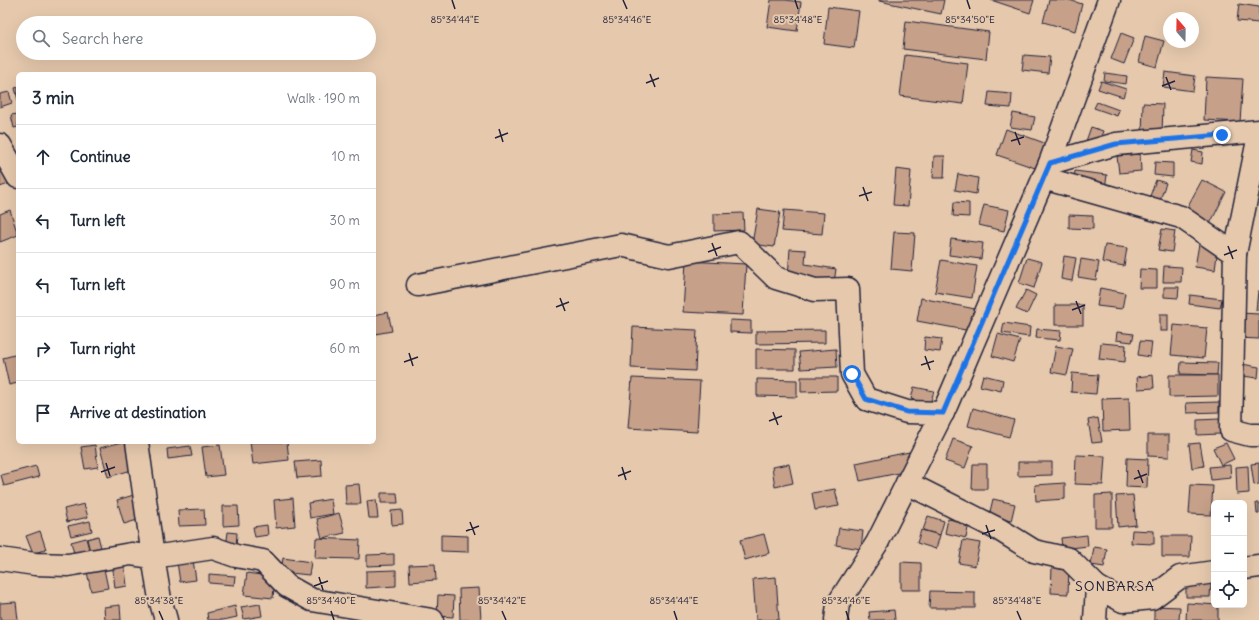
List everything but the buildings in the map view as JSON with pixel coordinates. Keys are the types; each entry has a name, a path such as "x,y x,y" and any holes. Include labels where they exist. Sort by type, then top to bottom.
{"street":[{"path":"836,620 838,604 877,543 943,413 1047,171 1109,0"},
{"path":"1047,171 1116,144 1259,131"},
{"path":"1259,135 1235,254 1231,430 1250,435 1259,435"},
{"path":"0,145 16,173"},
{"path":"1047,171 1181,217 1235,254"},
{"path":"418,285 621,245 669,256 739,242 776,278 815,290 848,289 852,374 866,399 907,412 943,413"},
{"path":"137,444 153,557 160,599 166,620"},
{"path":"907,484 1000,530 1034,551 1070,559 1097,587 1123,601 1152,598 1180,577 1211,572"},
{"path":"0,559 35,564 68,565 131,554 153,557 213,548 236,556 263,561 287,586 312,600 432,620"},
{"path":"1247,568 1259,566"},
{"path":"1095,620 1097,587"}],"district":[{"name":"SONBARSA","path":"1115,586"}],"route":[{"path":"852,374 866,399 907,412 943,413 1050,163 1116,144 1222,135"}]}
